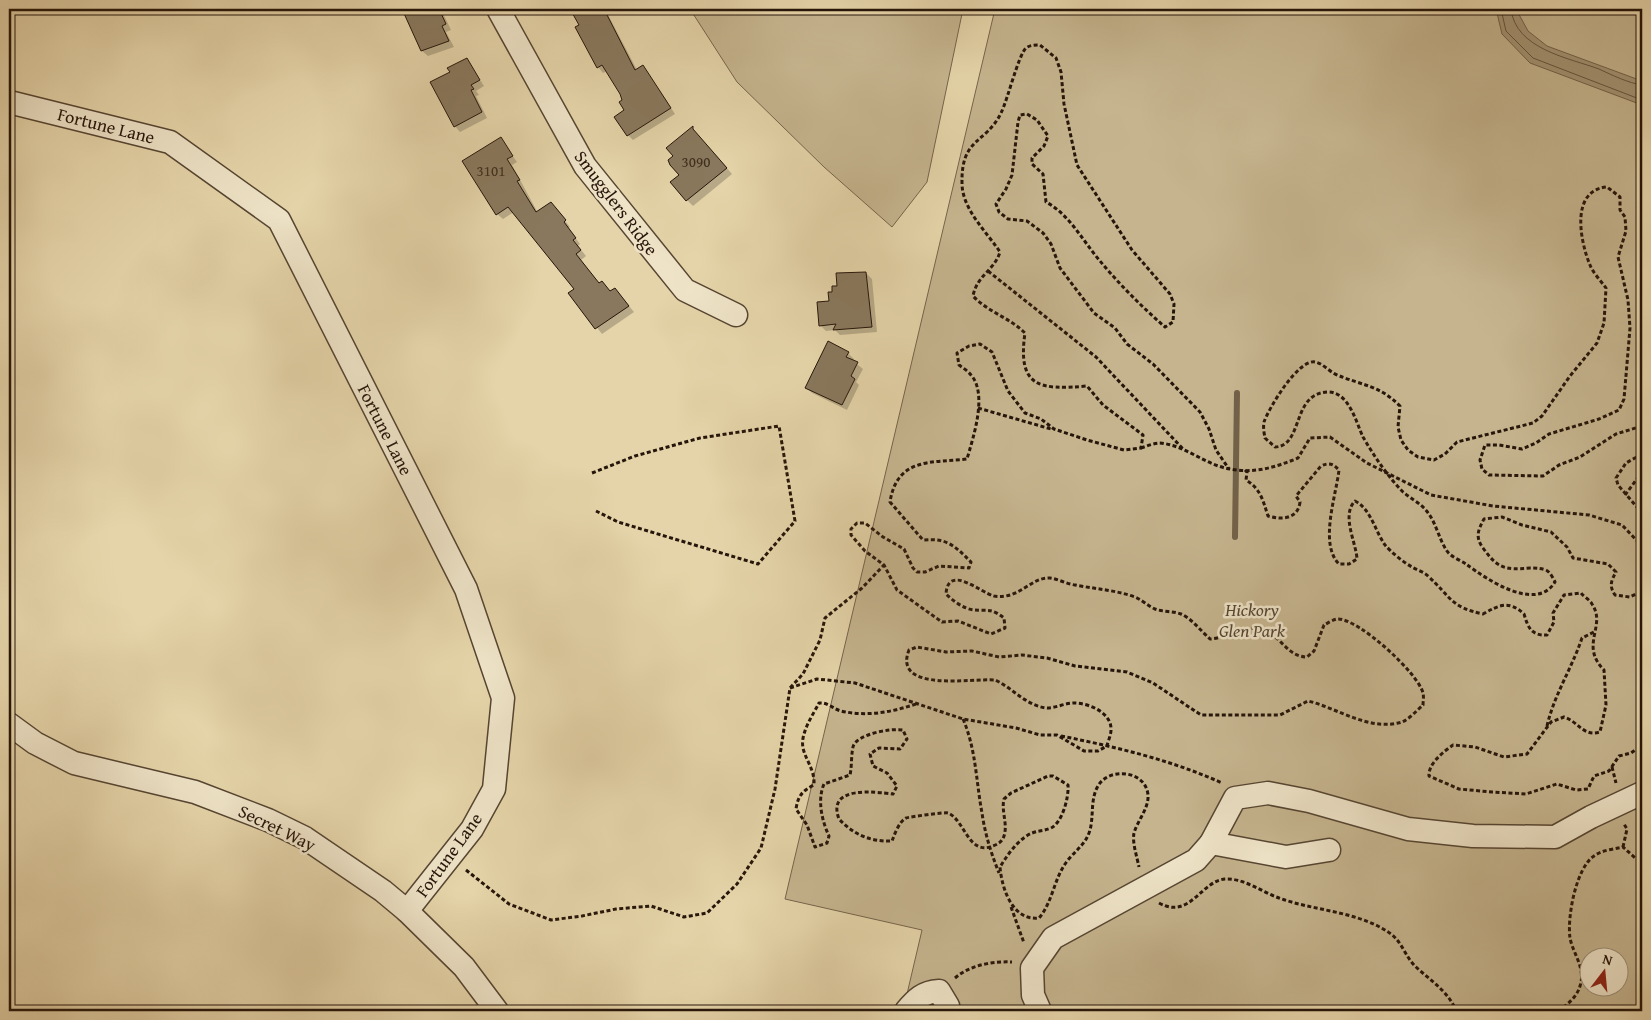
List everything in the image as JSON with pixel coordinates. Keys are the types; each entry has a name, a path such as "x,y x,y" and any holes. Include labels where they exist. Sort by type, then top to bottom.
{"street":[{"name":"Smugglers Ridge","path":"498,9 585,166 685,290 736,315"},
{"name":"Fortune Lane","path":"9,102 170,142 279,220 466,589 503,698 494,789 472,828 407,911"},
{"name":"Secret Way","path":"9,724 35,743 74,763 195,792 268,820 305,838 384,891 407,911 464,967 497,1011"},
{"path":"1040,1011 1033,996 1032,968 1053,938 1196,860 1211,843 1235,798 1268,793 1309,801 1408,829 1473,836 1556,837 1591,817 1642,793"},
{"path":"1211,843 1286,857 1328,850"},
{"path":"906,1011 916,998 928,992 943,1001"}],"path":[{"path":"1141,448 1143,435 1103,405 1087,386 1058,388 1038,385 1024,370 1022,353 1025,333 1018,326 981,305 973,296 976,284 998,259 1000,252 966,206 962,184 964,159 972,144 989,130 1000,115 1011,91 1019,61 1025,49 1032,45 1040,44 1056,58 1061,72 1066,112 1077,165 1132,250 1170,294 1174,304 1173,322 1165,326 1149,313 1100,261 1080,233 1057,208 1046,202 1043,174 1032,164 1032,158 1044,146 1048,136 1037,120 1026,114 1020,115 1018,122 1012,175 1006,189 996,204 999,212 1008,219 1027,221 1043,233 1051,244 1060,268 1094,313 1115,328 1127,344 1153,364 1175,389 1200,412 1209,429 1216,450 1229,469"},
{"path":"1642,426 1616,434 1580,457 1559,465 1543,476 1499,477 1489,475 1482,469 1480,460 1485,446 1499,445 1522,449 1536,443 1549,434 1599,420 1619,410 1624,399 1630,328 1628,300 1618,257 1626,231 1625,217 1620,210 1620,197 1607,187 1596,188 1587,194 1581,209 1585,245 1590,267 1606,288 1604,323 1597,343 1570,376 1542,416 1533,423 1457,442 1434,460 1418,457 1408,450 1401,440 1398,428 1400,406 1388,393 1335,374 1316,362 1307,363 1282,390 1263,424 1265,438 1274,447 1287,443 1294,434 1299,414 1308,402 1318,394 1329,392 1341,397 1350,407 1364,437 1385,470 1403,491 1425,508 1448,552 1482,576 1501,586 1528,595 1544,593 1551,589 1555,582 1548,571 1539,568 1507,569 1493,562 1477,536 1484,519 1502,517 1522,525 1551,532 1567,547 1573,558 1608,564 1616,572 1612,580 1611,589 1615,595 1630,597 1642,591"},
{"path":"988,271 1096,357 1184,450"},
{"path":"1054,430 1041,420 1025,413 1008,391 992,352 980,344 969,346 957,353 959,365 972,376 978,388 979,419 967,459 929,462 914,466 902,473 892,491 890,502 923,540 938,539 952,544 971,562 968,568 939,566 925,572 917,572 913,568 904,549 883,537 865,523 857,523 852,529 851,535 865,551 884,565 897,590 942,622 958,621 991,634 1005,628 1004,618 990,609 972,610 950,599 946,594 946,588 952,582 961,580 971,583 980,591 994,596 1014,595 1031,584 1049,578 1074,585 1108,589 1137,598 1154,609 1182,614 1210,638 1227,636 1246,627 1267,632 1298,657 1307,657 1314,651 1324,625 1338,619 1353,623 1367,632 1398,659 1409,671 1423,693 1423,705 1400,723 1380,724 1356,719 1308,701 1280,715 1201,715 1153,683 1127,672 1075,666 1047,658 999,657 972,651 946,652 917,647 909,650 906,660 908,668 914,676 925,679 996,680 1025,700 1047,708 1074,703 1090,706 1107,717 1110,722 1111,730 1107,746 1098,751 1084,751 1057,735"},
{"path":"978,408 1124,450 1159,443 1184,450 1206,462 1229,469 1271,469 1298,458 1310,438 1330,437 1340,442 1367,463 1385,470 1431,495 1493,506 1563,511 1597,517 1622,525 1642,546"},
{"path":"592,473 634,456 700,438 779,426 795,521 758,564 618,522 596,511"},
{"path":"1642,454 1626,463 1616,478 1625,494 1642,513"},
{"path":"1245,470 1247,472 1246,480 1255,486 1261,494 1268,516 1280,519 1288,518 1300,507 1300,502 1296,496 1321,466 1327,463 1339,470 1329,543 1332,558 1339,564 1349,564 1357,560 1356,545 1348,518 1350,507 1355,501 1362,506 1370,517 1386,546 1409,566 1427,575 1450,601 1464,610 1483,614 1498,605 1508,604 1524,614 1529,629 1534,634 1547,635 1554,622 1553,613 1564,595 1581,593 1592,604 1598,616 1593,643 1595,660 1604,670 1606,705 1600,732 1592,734 1584,732 1570,719 1564,717 1552,722 1527,754 1504,757 1476,747 1453,745 1432,765 1429,776 1459,788 1492,792 1526,794 1557,784 1576,790 1588,789 1594,776 1609,771 1619,756 1631,753 1642,745"},
{"path":"1625,494 1642,472"},
{"path":"450,857 509,904 551,920 616,909 651,906 684,917 707,913 737,884 761,848 775,789 790,688 803,674 820,640 825,618 862,588 884,565"},
{"path":"1546,729 1553,704 1576,656 1582,638 1595,632"},
{"path":"790,688 817,679 855,683 963,719 1016,728 1040,735 1057,735 1107,746 1191,769 1229,786 1244,797"},
{"path":"916,704 881,714 840,711 824,703 819,703 803,740 803,748 815,774 814,785 804,790 797,798 796,809 807,825 815,846 827,844 829,836 823,823 820,791 824,784 850,775 853,746 858,740 893,728 902,730 907,739 900,748 879,748 870,754 873,766 887,773 897,786 893,794 865,791 846,794 840,801 838,810 839,819 860,836 877,842 892,841 897,829 907,818 940,812 954,818 969,840 978,846 989,848 999,844 1004,836 1004,798 1024,787 1053,776 1068,785 1069,798 1052,828 1036,830 1024,837 1004,861 1000,870 1032,968"},
{"path":"963,719 971,737 989,848 1016,912 1031,919 1039,918 1044,912 1054,885 1068,860 1078,852 1090,830 1092,803 1097,786 1102,780 1121,773 1136,776 1146,787 1149,796 1134,834 1144,888 1153,900 1167,908 1189,904 1206,889 1224,879 1242,882 1278,898 1370,923 1392,934 1414,966 1453,1001 1456,1011"},
{"path":"1558,1011 1570,1002 1580,985 1581,965 1570,938 1570,926 1576,886 1585,866 1595,854 1624,847 1642,864"},
{"path":"943,1001 964,970 991,963 1010,962 1032,968"}],"green space":[{"path":"690,9 963,9 927,182 892,227 824,167 737,82"},
{"name":"Hickory Glen Park","path":"995,9 1642,9 1642,1011 903,1011 922,930 785,899"}],"water":[{"path":"1496,9 1516,9 1528,31 1547,46 1642,81 1642,105 1530,63 1502,34"}],"building":[{"path":"402,9 439,9 446,24 442,26 449,41 421,51"},
{"path":"570,9 604,9 635,70 643,65 671,108 627,136 614,117 624,110 619,102 622,100 620,94 602,65 597,68 575,27 579,25"},
{"path":"467,58 480,80 471,85 474,89 471,90 482,112 454,127 430,82 450,72 447,68"},
{"path":"693,126 693,129 727,168 686,201 670,182 679,175 670,165 668,160 673,156 666,148"},
{"path":"501,137 513,156 507,159 520,180 517,181 536,212 551,202 566,220 564,222 576,238 573,240 581,250 576,254 599,283 602,281 610,291 615,288 629,306 595,329 568,293 574,289 508,207 496,215 462,161"},
{"path":"866,272 872,327 833,330 836,324 819,326 817,302 829,301 828,292 832,292 832,286 837,286 836,273"},
{"path":"828,341 849,352 846,357 858,362 851,376 855,379 842,405 805,388"}],"waterway":[{"path":"1235,537 1237,393"}]}
